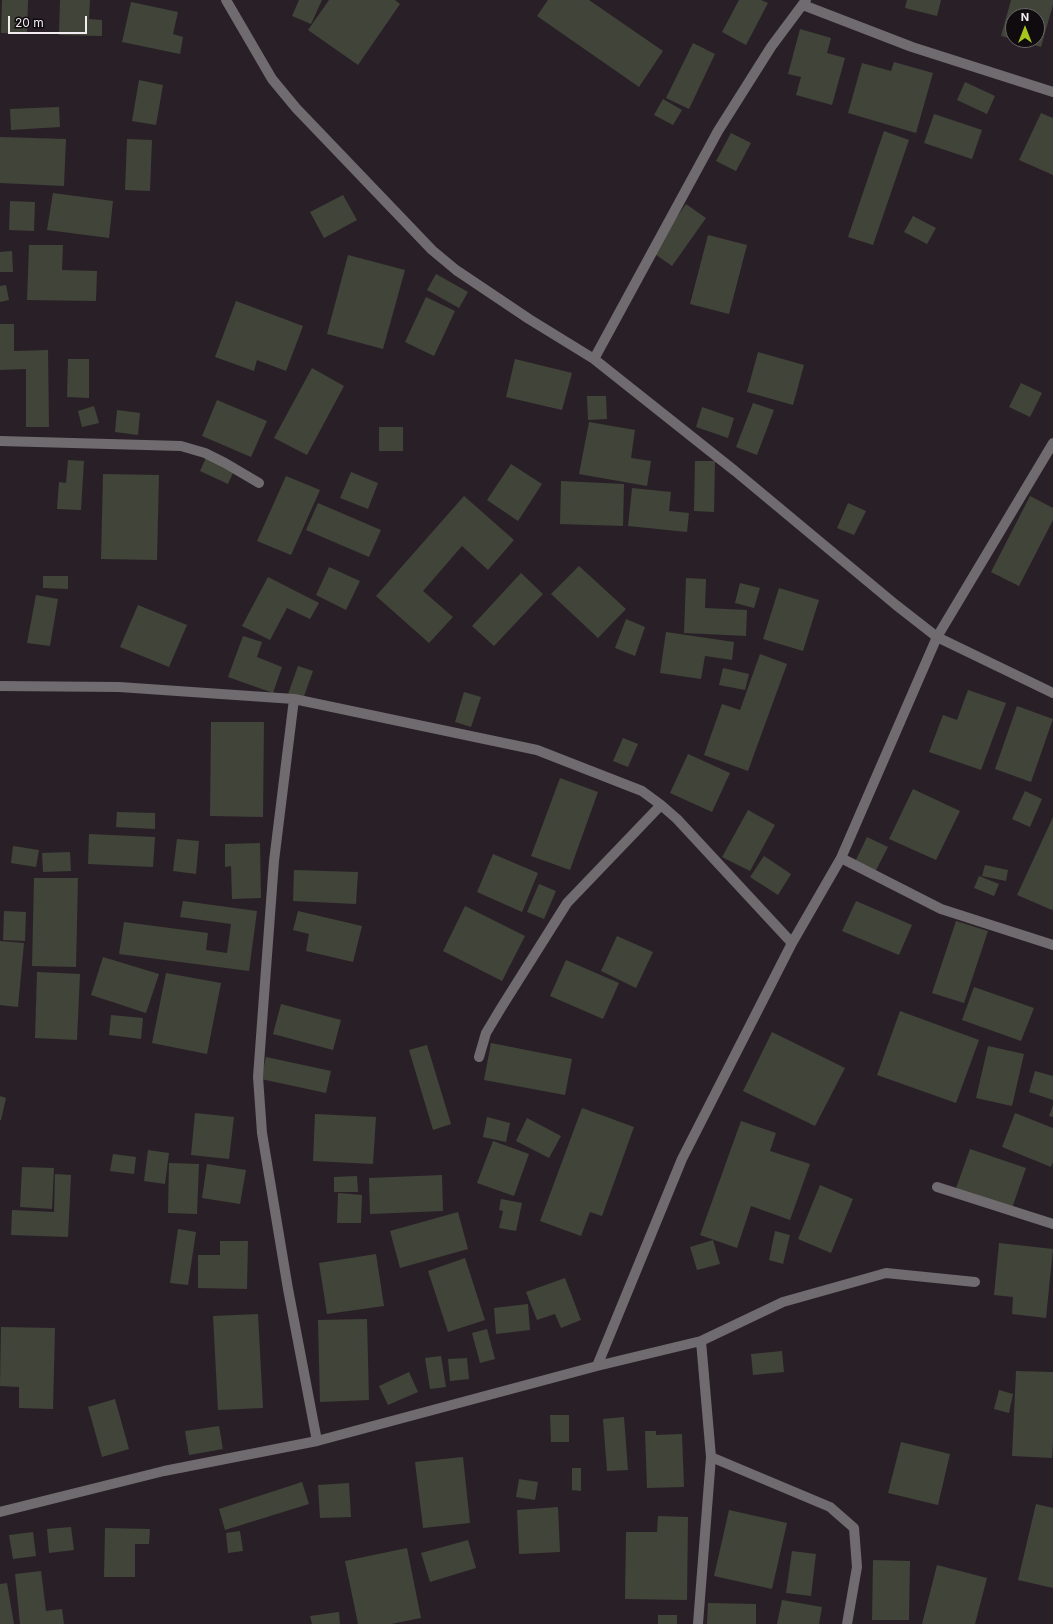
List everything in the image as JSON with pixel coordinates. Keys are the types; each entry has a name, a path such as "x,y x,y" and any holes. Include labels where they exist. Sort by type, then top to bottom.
{"street":[{"path":"226,0 272,79 432,250 456,270 529,319 594,359 735,471 890,600 937,637 1053,693"},
{"path":"594,359 718,131 772,47 804,3 912,47 1053,92"},
{"path":"0,441 181,446 205,453 226,463 259,483"},
{"path":"597,1366 682,1159 792,943 841,858 937,637 1053,443"},
{"path":"0,686 119,687 294,699 537,750 642,792 661,805 677,819 792,943"},
{"path":"294,699 274,861 258,1077 262,1133 285,1274 317,1441"},
{"path":"479,1057 486,1033 493,1020 567,903 661,805"},
{"path":"841,858 941,909 1053,945"},
{"path":"937,1187 1053,1224"},
{"path":"0,1512 164,1471 317,1441 597,1366 701,1341 783,1302 886,1273 975,1282"},
{"path":"698,1624 711,1457 701,1341"},
{"path":"711,1457 830,1507 854,1528 857,1567 847,1624"}],"building":[{"path":"2,0 28,0 27,34 1,33"},
{"path":"60,0 90,0 89,19 102,20 102,36 59,35"},
{"path":"299,0 322,0 311,24 292,16"},
{"path":"329,0 395,0 400,4 358,65 308,30"},
{"path":"548,0 589,0 663,51 639,87 537,16"},
{"path":"739,0 761,0 768,3 746,45 722,32"},
{"path":"907,0 941,0 937,16 905,8"},
{"path":"1011,0 1053,0 1045,33 1045,8 1009,8"},
{"path":"131,2 178,12 173,34 183,37 180,54 122,42"},
{"path":"1005,22 1005,37 1001,36"},
{"path":"800,29 831,38 827,53 845,58 832,105 796,95 801,77 788,74"},
{"path":"693,43 715,54 689,109 666,98"},
{"path":"894,62 933,73 916,133 848,113 862,63 891,71"},
{"path":"139,80 163,85 156,125 132,121"},
{"path":"965,82 995,96 987,114 957,100"},
{"path":"663,99 682,110 673,125 654,115"},
{"path":"59,107 60,127 11,130 10,109"},
{"path":"1041,113 1053,118 1053,175 1019,160"},
{"path":"934,114 982,130 972,159 924,143"},
{"path":"884,131 909,140 873,245 848,237"},
{"path":"731,133 751,143 736,171 716,161"},
{"path":"0,137 66,139 64,186 0,183"},
{"path":"127,139 152,140 150,191 125,190"},
{"path":"53,193 113,201 109,238 47,230"},
{"path":"343,195 357,220 324,238 310,212"},
{"path":"10,201 35,202 34,231 9,230"},
{"path":"686,204 706,218 672,266 652,252"},
{"path":"913,216 936,228 927,244 904,232"},
{"path":"708,235 747,245 729,314 690,304"},
{"path":"29,245 63,245 62,270 97,271 96,301 27,300"},
{"path":"12,251 13,272 0,272 0,252"},
{"path":"348,255 405,270 383,349 327,334"},
{"path":"436,274 468,292 459,308 427,290"},
{"path":"6,285 9,300 0,302 0,286"},
{"path":"426,297 455,311 434,356 405,342"},
{"path":"236,301 303,326 286,371 257,360 254,371 215,357"},
{"path":"0,324 14,324 14,351 48,350 49,427 26,427 26,369 0,370"},
{"path":"758,352 804,365 793,405 747,392"},
{"path":"68,359 89,359 89,398 67,397"},
{"path":"515,359 572,373 562,410 506,397"},
{"path":"312,368 344,386 307,455 274,438"},
{"path":"1021,383 1042,393 1030,417 1009,407"},
{"path":"587,396 606,396 607,419 588,420"},
{"path":"217,400 267,421 251,457 202,436"},
{"path":"753,403 774,410 757,455 736,447"},
{"path":"94,406 99,423 82,427 78,411"},
{"path":"702,407 734,418 728,438 696,427"},
{"path":"117,410 140,413 138,435 115,432"},
{"path":"589,422 635,430 631,458 651,461 647,486 579,474"},
{"path":"379,427 403,427 403,451 379,451"},
{"path":"209,451 237,464 228,484 200,471"},
{"path":"68,460 84,461 81,510 57,509 59,482 66,483"},
{"path":"695,461 715,461 714,512 694,511"},
{"path":"511,464 542,484 518,521 487,500"},
{"path":"351,472 378,483 368,509 340,498"},
{"path":"103,474 159,475 157,560 101,559"},
{"path":"286,476 320,490 291,555 257,541"},
{"path":"561,481 624,484 623,526 560,524"},
{"path":"632,488 671,492 669,511 689,513 687,532 628,526"},
{"path":"464,496 514,540 488,570 462,546 423,591 453,617 429,643 376,596"},
{"path":"1030,496 1053,508 1053,520 1019,586 991,572"},
{"path":"318,503 381,530 369,557 306,530"},
{"path":"848,503 866,511 854,535 837,528"},
{"path":"579,566 626,609 598,638 551,594"},
{"path":"329,567 360,581 346,610 316,595"},
{"path":"521,573 543,594 494,646 472,626"},
{"path":"43,576 68,576 68,589 43,588"},
{"path":"268,577 319,603 310,619 287,608 270,640 242,626"},
{"path":"686,578 706,579 705,608 747,610 746,636 684,633"},
{"path":"740,583 760,588 754,608 735,603"},
{"path":"779,588 819,600 803,651 763,639"},
{"path":"36,595 58,599 50,646 27,643"},
{"path":"138,605 187,625 169,667 120,647"},
{"path":"626,619 645,627 635,656 615,648"},
{"path":"666,632 734,642 732,660 705,656 701,679 660,673"},
{"path":"243,636 262,642 257,657 282,667 273,693 228,677"},
{"path":"760,654 787,664 748,771 704,755 722,704 740,710"},
{"path":"298,666 313,671 303,699 288,694"},
{"path":"723,668 749,674 745,690 719,685"},
{"path":"968,690 1006,703 981,770 929,752 943,715 957,720"},
{"path":"464,692 481,697 471,727 455,722"},
{"path":"1017,706 1053,719 1031,782 995,769"},
{"path":"211,722 264,722 263,817 210,816"},
{"path":"623,738 638,744 628,767 613,761"},
{"path":"688,754 730,773 712,812 670,793"},
{"path":"560,778 598,792 570,870 531,856"},
{"path":"913,789 960,811 936,860 889,839"},
{"path":"1025,791 1042,799 1030,827 1012,819"},
{"path":"748,810 775,825 750,871 722,857"},
{"path":"117,812 155,813 155,829 116,827"},
{"path":"1053,817 1053,909 1052,910 1017,895"},
{"path":"89,834 155,837 153,867 88,864"},
{"path":"867,837 888,847 874,874 854,864"},
{"path":"177,839 199,841 196,874 173,871"},
{"path":"260,843 261,898 232,899 231,866 225,867 225,844"},
{"path":"13,846 39,850 36,867 11,863"},
{"path":"70,852 71,871 43,872 42,853"},
{"path":"493,854 538,873 522,912 477,892"},
{"path":"764,856 791,874 778,895 750,877"},
{"path":"985,865 1008,870 1006,881 982,876"},
{"path":"294,870 358,872 356,904 293,901"},
{"path":"979,876 999,884 994,896 974,888"},
{"path":"34,878 78,878 76,967 32,966"},
{"path":"539,884 556,891 544,919 527,912"},
{"path":"183,901 257,911 249,971 119,954 124,922 208,933 206,950 227,953 231,924 180,917"},
{"path":"856,901 912,925 899,955 842,931"},
{"path":"465,906 525,936 502,981 443,951"},
{"path":"4,911 26,912 25,941 3,940"},
{"path":"298,911 362,926 353,962 306,951 309,934 293,930"},
{"path":"956,921 988,931 964,1003 932,993"},
{"path":"617,936 653,952 636,988 601,971"},
{"path":"0,941 24,943 18,1007 0,1005"},
{"path":"103,957 159,974 146,1013 91,995"},
{"path":"566,960 619,983 603,1019 550,996"},
{"path":"37,972 80,974 77,1040 35,1038"},
{"path":"166,973 221,983 207,1054 152,1043"},
{"path":"974,987 1034,1008 1021,1041 962,1020"},
{"path":"281,1004 341,1020 333,1050 273,1034"},
{"path":"900,1011 979,1040 956,1103 877,1075"},
{"path":"111,1015 143,1018 141,1039 109,1035"},
{"path":"772,1032 845,1068 815,1126 743,1091"},
{"path":"491,1043 572,1059 565,1095 484,1080"},
{"path":"427,1045 451,1124 433,1130 409,1050"},
{"path":"988,1046 1024,1054 1012,1106 976,1098"},
{"path":"266,1057 331,1071 326,1093 261,1079"},
{"path":"1035,1071 1053,1076 1053,1100 1029,1092"},
{"path":"0,1096 6,1098 1,1120 0,1120"},
{"path":"1053,1105 1053,1117 1049,1116"},
{"path":"582,1108 634,1127 602,1216 590,1212 581,1236 540,1221"},
{"path":"195,1113 234,1117 229,1159 191,1155"},
{"path":"1015,1113 1053,1128 1053,1162 1051,1167 1002,1147"},
{"path":"315,1114 376,1117 373,1164 313,1161"},
{"path":"487,1117 510,1123 506,1142 483,1137"},
{"path":"527,1118 561,1136 549,1158 516,1141"},
{"path":"741,1121 776,1133 770,1151 810,1164 790,1220 751,1206 737,1248 700,1235"},
{"path":"493,1141 529,1154 514,1196 477,1183"},
{"path":"970,1149 1026,1168 1011,1211 955,1191"},
{"path":"148,1150 169,1153 165,1184 144,1181"},
{"path":"113,1154 136,1157 134,1174 110,1171"},
{"path":"169,1163 199,1164 197,1214 168,1213"},
{"path":"207,1164 246,1170 240,1204 202,1198"},
{"path":"22,1167 54,1168 52,1209 20,1207"},
{"path":"55,1174 71,1175 68,1237 11,1235 12,1210 54,1212"},
{"path":"442,1175 443,1211 370,1214 369,1178"},
{"path":"357,1176 358,1192 334,1192 334,1177"},
{"path":"820,1185 853,1199 831,1253 798,1239"},
{"path":"338,1193 362,1195 361,1223 337,1223"},
{"path":"501,1199 522,1203 516,1231 499,1228 503,1211 499,1210"},
{"path":"458,1212 468,1249 400,1268 390,1231"},
{"path":"178,1229 196,1232 188,1285 170,1283"},
{"path":"775,1231 790,1235 783,1264 769,1260"},
{"path":"713,1240 720,1264 697,1270 690,1247"},
{"path":"220,1241 248,1241 247,1289 198,1288 198,1255 220,1255"},
{"path":"999,1243 1053,1249 1046,1318 1012,1314 1013,1297 994,1295"},
{"path":"376,1254 384,1306 327,1314 319,1263"},
{"path":"465,1258 485,1320 448,1332 428,1271"},
{"path":"565,1278 581,1320 561,1328 555,1314 537,1320 526,1292"},
{"path":"528,1304 530,1330 496,1334 494,1308"},
{"path":"258,1314 263,1408 218,1410 213,1316"},
{"path":"367,1319 369,1400 320,1402 318,1320"},
{"path":"1,1327 55,1328 53,1409 19,1408 19,1387 0,1386"},
{"path":"487,1329 495,1359 480,1363 472,1333"},
{"path":"782,1351 784,1372 753,1375 751,1354"},
{"path":"441,1356 446,1387 430,1389 425,1358"},
{"path":"467,1358 469,1379 450,1381 448,1359"},
{"path":"1016,1371 1053,1372 1052,1458 1012,1456"},
{"path":"409,1372 418,1392 388,1405 379,1386"},
{"path":"999,1390 1013,1394 1009,1413 994,1409"},
{"path":"115,1399 129,1449 102,1457 88,1407"},
{"path":"550,1415 569,1415 569,1442 551,1442"},
{"path":"624,1417 628,1470 607,1471 603,1419"},
{"path":"219,1426 223,1449 189,1455 185,1431"},
{"path":"645,1431 656,1431 656,1435 682,1434 684,1487 647,1488"},
{"path":"901,1442 950,1454 938,1505 888,1493"},
{"path":"463,1457 470,1523 423,1528 415,1462"},
{"path":"572,1468 581,1468 581,1491 572,1490"},
{"path":"519,1479 538,1482 535,1500 516,1497"},
{"path":"302,1482 309,1504 225,1530 219,1509"},
{"path":"349,1483 351,1517 320,1518 318,1485"},
{"path":"1036,1504 1053,1508 1053,1588 1018,1580"},
{"path":"558,1507 560,1552 519,1554 517,1510"},
{"path":"729,1510 787,1523 772,1589 714,1576"},
{"path":"658,1516 688,1517 687,1600 625,1599 626,1532 657,1532"},
{"path":"71,1527 74,1550 49,1553 47,1529"},
{"path":"105,1528 150,1529 149,1544 135,1544 135,1577 104,1577"},
{"path":"240,1531 243,1551 228,1553 226,1533"},
{"path":"33,1532 36,1556 13,1559 9,1535"},
{"path":"468,1540 476,1568 430,1582 421,1553"},
{"path":"407,1548 421,1618 391,1624 358,1624 345,1561"},
{"path":"792,1551 816,1554 811,1596 786,1593"},
{"path":"873,1560 910,1561 909,1620 872,1620"},
{"path":"937,1565 987,1578 975,1624 922,1624"},
{"path":"41,1571 46,1611 62,1609 64,1624 20,1624 15,1574"},
{"path":"7,1583 14,1624 0,1624 0,1584"},
{"path":"782,1600 822,1607 819,1624 777,1624"},
{"path":"708,1603 756,1604 756,1624 707,1624"},
{"path":"339,1612 340,1624 312,1624 310,1616"},
{"path":"658,1615 677,1615 677,1624 658,1624"}]}
